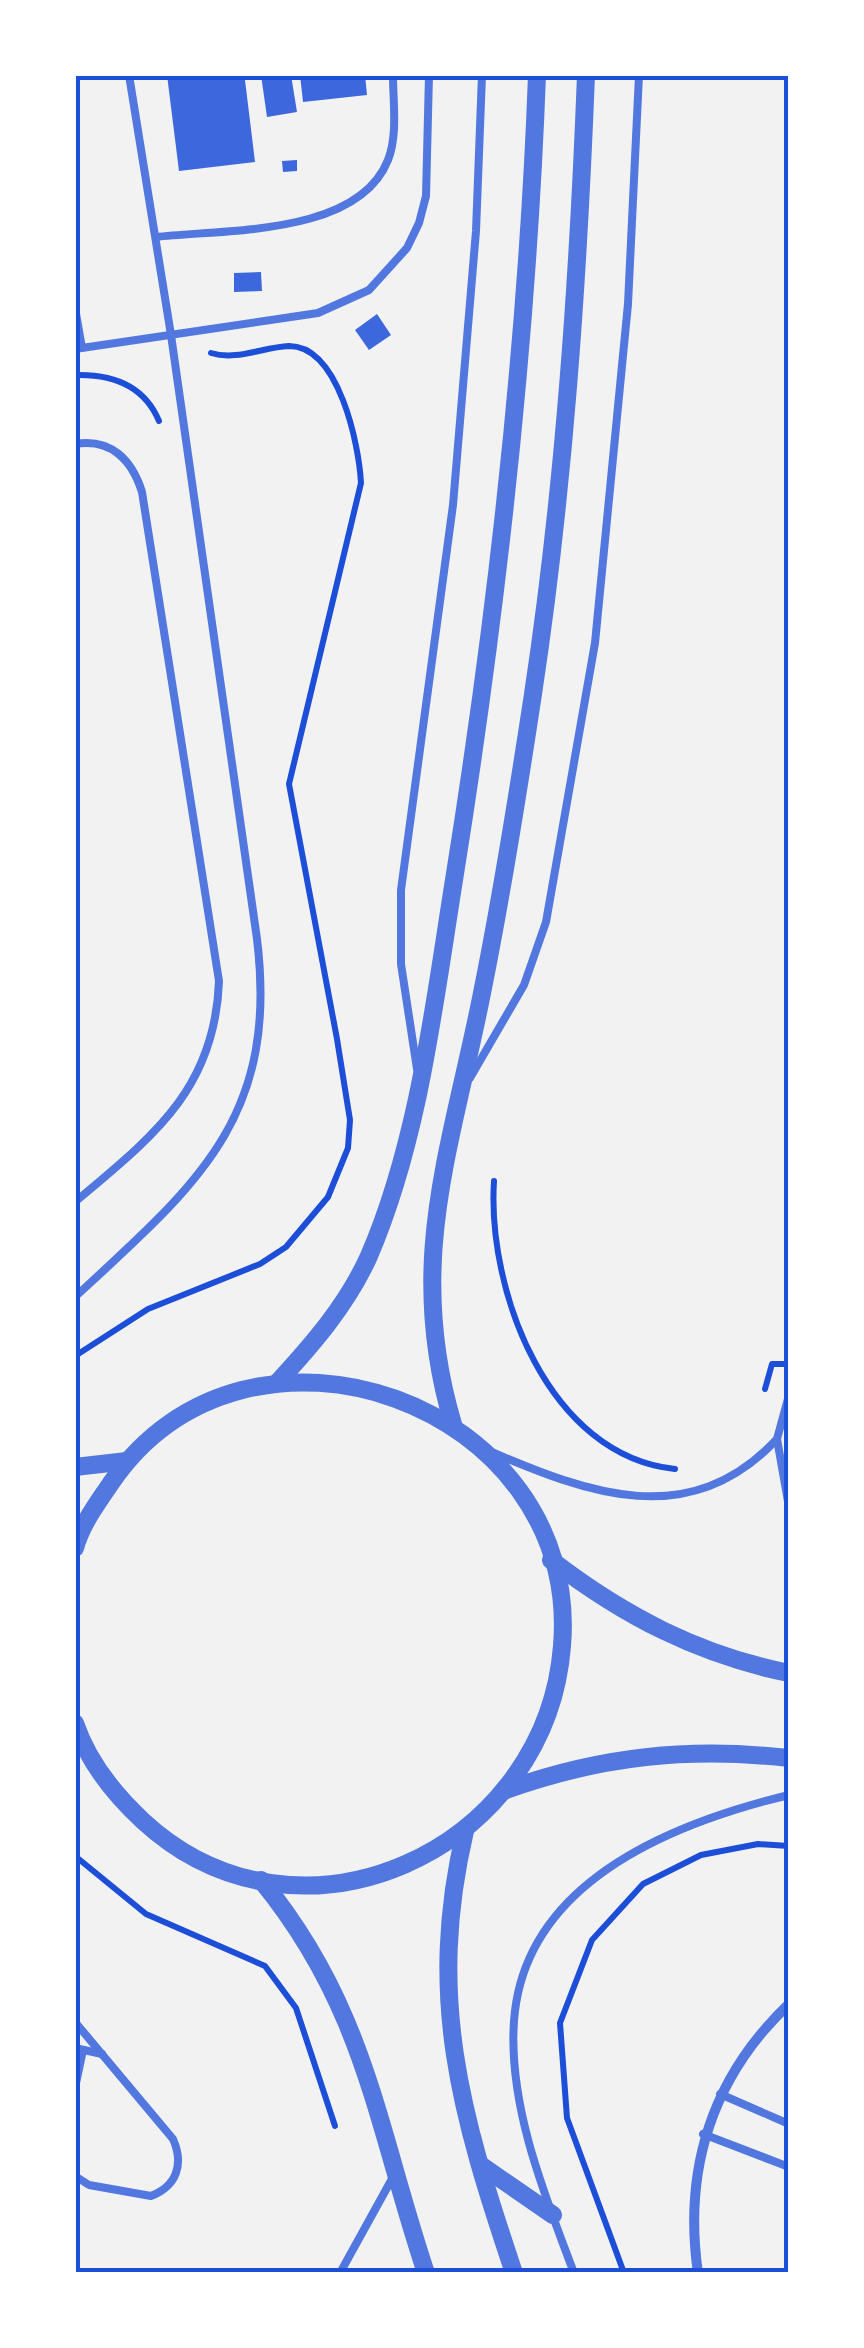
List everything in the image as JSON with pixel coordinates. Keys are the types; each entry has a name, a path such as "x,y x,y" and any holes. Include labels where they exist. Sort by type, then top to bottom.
{"street":[{"path":"276,1384 343,1304 368,1258 386,1210 419,1078 484,698 507,522 531,226 537,75"},
{"path":"453,1424 438,1375 429,1272 434,1220 508,849 554,532 570,372 586,75"},
{"path":"75,1548 81,1528 127,1461 170,1424 220,1398 276,1384 338,1382 398,1396 453,1424 482,1448 531,1508 559,1585 563,1644 553,1703 530,1757 506,1790 465,1830 412,1862 338,1884 260,1880 216,1868 162,1838 116,1796 82,1744 75,1723"},
{"path":"75,1467 127,1461"},
{"path":"552,1560 631,1616 674,1638 789,1673"},
{"path":"506,1790 572,1768 657,1752 789,1758"},
{"path":"465,1830 448,1917 446,2006 460,2094 514,2273"},
{"path":"260,1880 316,1954 338,1995 368,2073 422,2270"},
{"path":"698,2273 693,2200 703,2134 720,2094 744,2054 789,2004"},
{"path":"482,2166 553,2215"}],"lane":[{"path":"75,1297 184,1196 209,1164 245,1093 261,1016 260,958 172,335 129,75"},
{"path":"156,237 306,220 346,208 377,180 387,162 393,143 393,75"},
{"path":"75,308 78,348 318,313 369,290 390,270 419,223 426,196 429,75"},
{"path":"419,1078 400,964 401,890 454,505 475,250 482,75"},
{"path":"462,1091 524,985 553,888 595,643 614,474 639,75"},
{"path":"75,444 105,445 123,456 136,472 142,492 219,981 214,1034 195,1082 141,1146 75,1202"},
{"path":"789,1395 776,1439 789,1507"},
{"path":"482,1448 573,1483 657,1499 726,1480 746,1469 776,1439"},
{"path":"574,2273 520,2101 515,2060 514,2020 535,1952 575,1894 629,1852 708,1819 789,1794"},
{"path":"75,2022 173,2139 180,2162 171,2184 152,2196 90,2185 75,2176"},
{"path":"75,2088 79,2049 102,2054"},
{"path":"720,2094 789,2124"},
{"path":"703,2134 789,2166"},
{"path":"340,2273 395,2173"}],"path":[{"path":"75,1356 148,1309 260,1264 286,1248 328,1197 348,1148 350,1120 340,1056 289,784 361,483 360,454 333,378 309,351 291,346 225,357 208,351 202,330"},
{"path":"494,1181 492,1221 502,1281 524,1340 545,1376 584,1429 602,1444 646,1465 686,1469"},
{"path":"762,1398 772,1364 789,1364"},
{"path":"624,2273 566,2118 560,2024 592,1940 643,1884 700,1855 758,1844 789,1846"},
{"path":"75,1856 146,1914 188,1935 242,1952 265,1966 296,2008 335,2126"}],"building":[{"path":"167,75 256,75 257,79 245,80 255,162 179,171"},
{"path":"261,75 291,75 297,112 267,117"},
{"path":"300,75 365,75 367,95 303,102"},
{"path":"297,160 297,171 283,172 282,161"},
{"path":"261,272 262,291 234,292 234,273"},
{"path":"377,314 391,335 369,350 355,330"}]}
